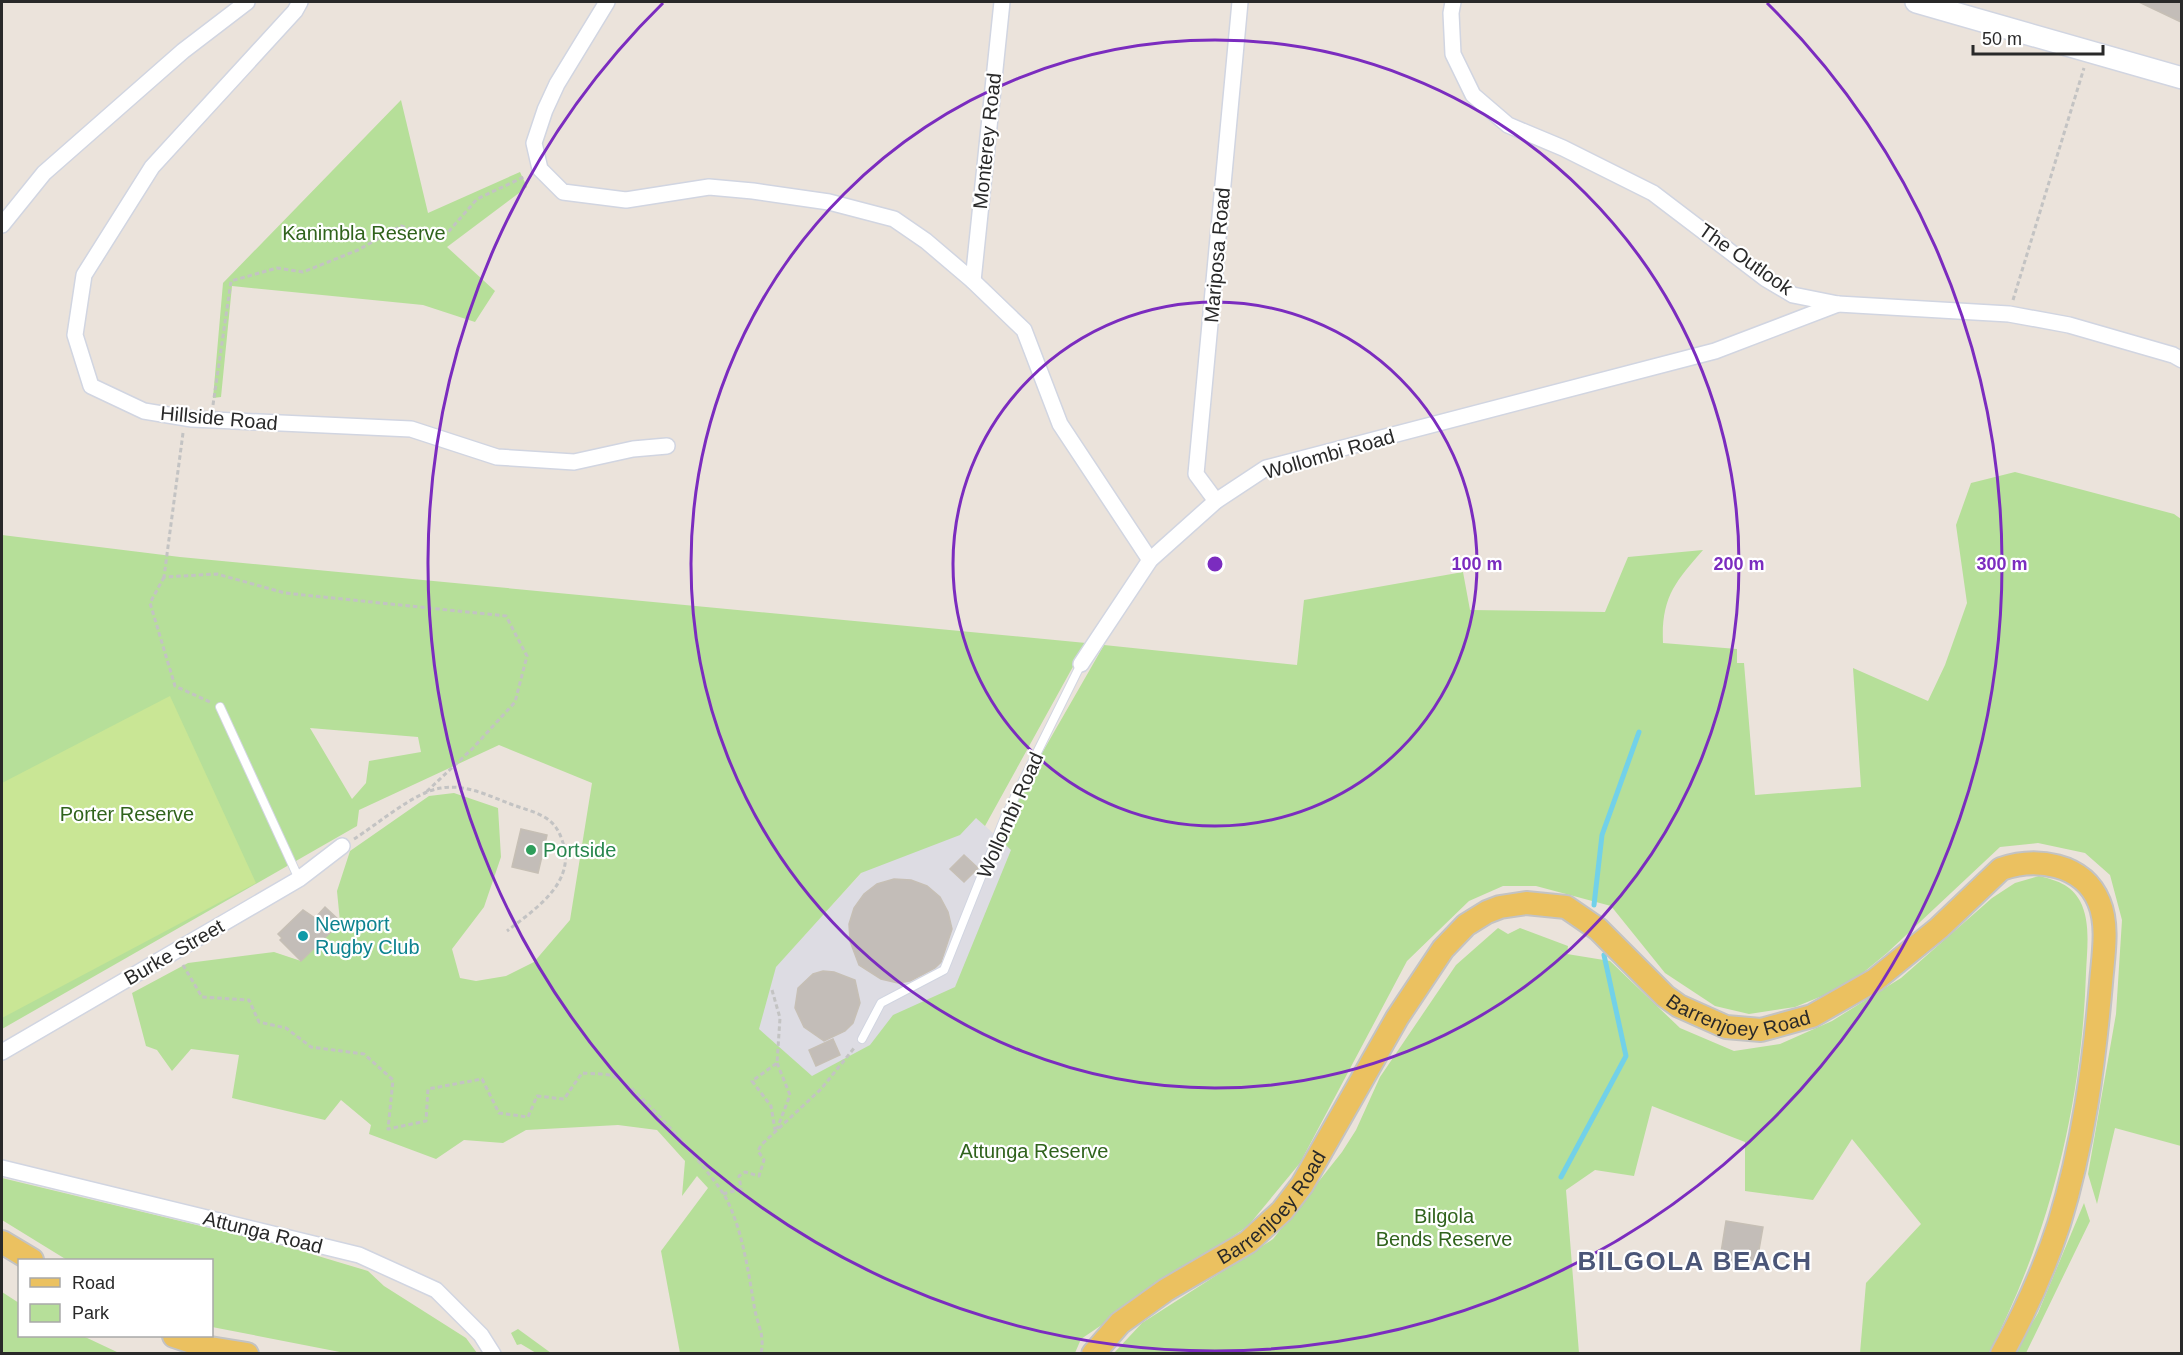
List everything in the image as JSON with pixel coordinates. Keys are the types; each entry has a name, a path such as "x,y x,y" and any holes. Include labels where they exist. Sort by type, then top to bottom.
{"main road":[{"name":"Barrenjoey Road","path":"1093,1353 1120,1323 1166,1290 1248,1242 1282,1211 1302,1185 1397,1018 1443,949 1466,925 1487,912 1500,907 1526,903 1566,908 1588,920 1665,996 1679,1006 1726,1027 1761,1030 1797,1022 1829,1008 1897,964 2001,869 2015,864 2043,862 2074,874 2088,884 2099,901 2104,921 2100,1000 2093,1077 2076,1159 2059,1223 2043,1269 2002,1353"},
{"path":"2,1242 30,1259"},
{"path":"180,1337 210,1348 247,1353"}],"street":[{"path":"2,225 44,173 183,51 247,2"},
{"name":"Hillside Road","path":"300,2 296,11 152,167 84,276 75,335 91,386 144,411 185,418 411,429 497,457 574,462 633,449 667,446"},
{"path":"607,2 557,84 545,110 534,143 540,169 563,192 626,200 709,187 829,202 894,219 973,281 1024,330 1060,424 1150,560"},
{"name":"Monterey Road","path":"973,281 1002,2"},
{"name":"Mariposa Road","path":"1216,501 1196,474 1240,2"},
{"name":"The Outlook","path":"1453,2 1450,13 1453,54 1473,96 1508,125 1563,148 1653,193 1766,279 1793,295 1838,304 2009,314 2069,325 2173,355 2181,360"},
{"path":"1916,2 2181,78"},
{"name":"Wollombi Road","path":"1081,664 1150,560 1216,501 1266,468 1715,351 1838,304"},
{"name":"Burke Street","path":"2,1052 299,879 342,846"},
{"name":"Attunga Road","path":"2,1168 359,1255 436,1290 481,1335 493,1353"}],"lane":[{"name":"Wollombi Road","path":"862,1039 881,1003 944,970 1005,817 1081,664"},
{"path":"220,707 299,879"}],"path":[{"path":"2009,314 2089,52"},
{"path":"220,707 175,686 150,603 164,577 185,418 214,404 231,281 277,268 303,272 358,250 400,226 443,238 477,200 540,169"},
{"path":"164,577 217,574 285,592 506,616 527,656 514,702 473,748 424,794 342,846"},
{"path":"424,794 441,788 476,790 546,818 558,828 564,847 564,867 559,882 548,899 507,932"},
{"path":"175,951 202,997 249,1000 259,1022 286,1028 311,1047 364,1054 393,1080 388,1129 426,1121 428,1089 482,1080 499,1113 528,1117 537,1096 564,1099 582,1073 616,1076 650,1108 702,1166 723,1194 746,1256 755,1311 764,1338 761,1353"},
{"path":"772,990 780,1018 777,1063 790,1095 776,1131"},
{"path":"723,1194 741,1189 739,1176 745,1172 759,1176 764,1160 759,1151 776,1131 821,1089 862,1039"},
{"path":"776,1131 771,1106 752,1081 777,1063"}],"shaded area":[{"path":"941,786 1049,884 887,1061 805,1114 716,1032"}],"green space":[{"name":"Kanimbla Reserve","path":"401,100 428,213 520,172 527,187 447,247 495,291 475,322 423,305 232,286 221,397 213,398 223,283"},
{"path":"2015,472 2174,514 2181,519 2181,1146 2115,1128 2097,1204 2088,1174 2116,1014 2122,920 2110,875 2085,853 2038,843 2000,847 1887,953 1847,986 1795,1007 1749,1014 1715,1006 1665,973 1611,906 1536,886 1503,886 1469,901 1407,961 1300,1163 1248,1226 1081,1339 1075,1353 680,1353 661,1251 708,1188 697,1176 682,1196 685,1161 657,1130 618,1125 526,1130 503,1143 464,1140 436,1159 369,1134 371,1125 341,1100 325,1120 232,1098 239,1055 191,1049 172,1071 157,1050 146,1046 132,993 188,963 274,952 301,961 340,922 337,891 350,851 429,796 454,793 498,808 501,857 484,907 452,949 460,978 476,981 506,976 534,962 570,920 592,783 499,745 359,810 357,826 2,1029 2,535 180,557 1086,643 985,826 976,818 960,835 861,873 776,967 759,1029 812,1076 870,1045 893,1015 955,987 1011,850 995,835 1104,645 1297,665 1304,600 1463,572 1470,610 1605,612 1628,557 1703,550 1678,582 1667,602 1664,614 1663,643 1737,649 1737,663 1744,663 1755,795 1861,787 1853,668 1928,701 1945,665 1967,603 1956,525 1971,483","holes":["310,728 418,737 421,752 369,761 366,783 352,799"]},
{"name":"Porter Reserve","path":"170,696 256,883 2,1018 2,783"},
{"name":"Bilgola Bends Reserve","path":"2039,876 2057,881 2072,890 2080,901 2086,918 2088,936 2078,1071 2058,1169 2045,1216 2029,1263 1989,1353 1860,1353 1866,1283 1921,1224 1852,1139 1813,1200 1745,1191 1745,1142 1652,1106 1634,1176 1595,1170 1566,1190 1579,1353 1114,1353 1142,1323 1273,1239 1342,1152 1356,1130 1380,1077 1456,965 1498,928 1508,934 1520,928 1568,946 1567,954 1610,961 1680,1028 1734,1051 1780,1044 1832,1021 1901,978 1992,898 2015,883"},
{"path":"2,1178 288,1247 368,1271 384,1286 466,1338 477,1353 345,1353 213,1327 213,1259 65,1259 2,1220"},
{"path":"2084,1203 2090,1221 2026,1353 2014,1354 2038,1313"},
{"path":"2,1292 18,1302 18,1337 85,1337 119,1353 2,1353"},
{"path":"518,1329 551,1353 536,1353 521,1344 517,1345 511,1333"}],"building":[{"path":"2139,2 2181,2 2181,22"},
{"path":"521,829 547,835 538,873 512,867"},
{"path":"964,855 978,868 964,882 950,869"},
{"path":"894,879 911,880 927,886 940,897 948,912 952,929 941,962 935,968 910,981 898,983 881,979 859,965 850,941 849,924 854,908 864,894 877,884"},
{"name":"Newport Rugby Club","path":"325,907 341,922 301,961 280,940 282,938 278,934 303,910 315,918"},
{"path":"823,971 834,972 855,980 860,1003 853,1023 845,1031 824,1041 804,1027 795,1008 798,988 813,974"},
{"path":"833,1039 840,1055 816,1066 809,1050"},
{"path":"1726,1221 1763,1227 1757,1261 1743,1258 1741,1268 1719,1265"}],"waterway":[{"path":"1594,905 1602,835 1639,732"},
{"path":"1561,1177 1626,1056 1604,955"}],"place":[{"name":"Portside","path":"531,850"},
{"name":"Newport Rugby Club","path":"303,936"}],"district":[{"name":"BILGOLA BEACH","path":"1695,1261"}],"park label":[{"name":"Attunga Reserve","path":"1034,1151"}]}
